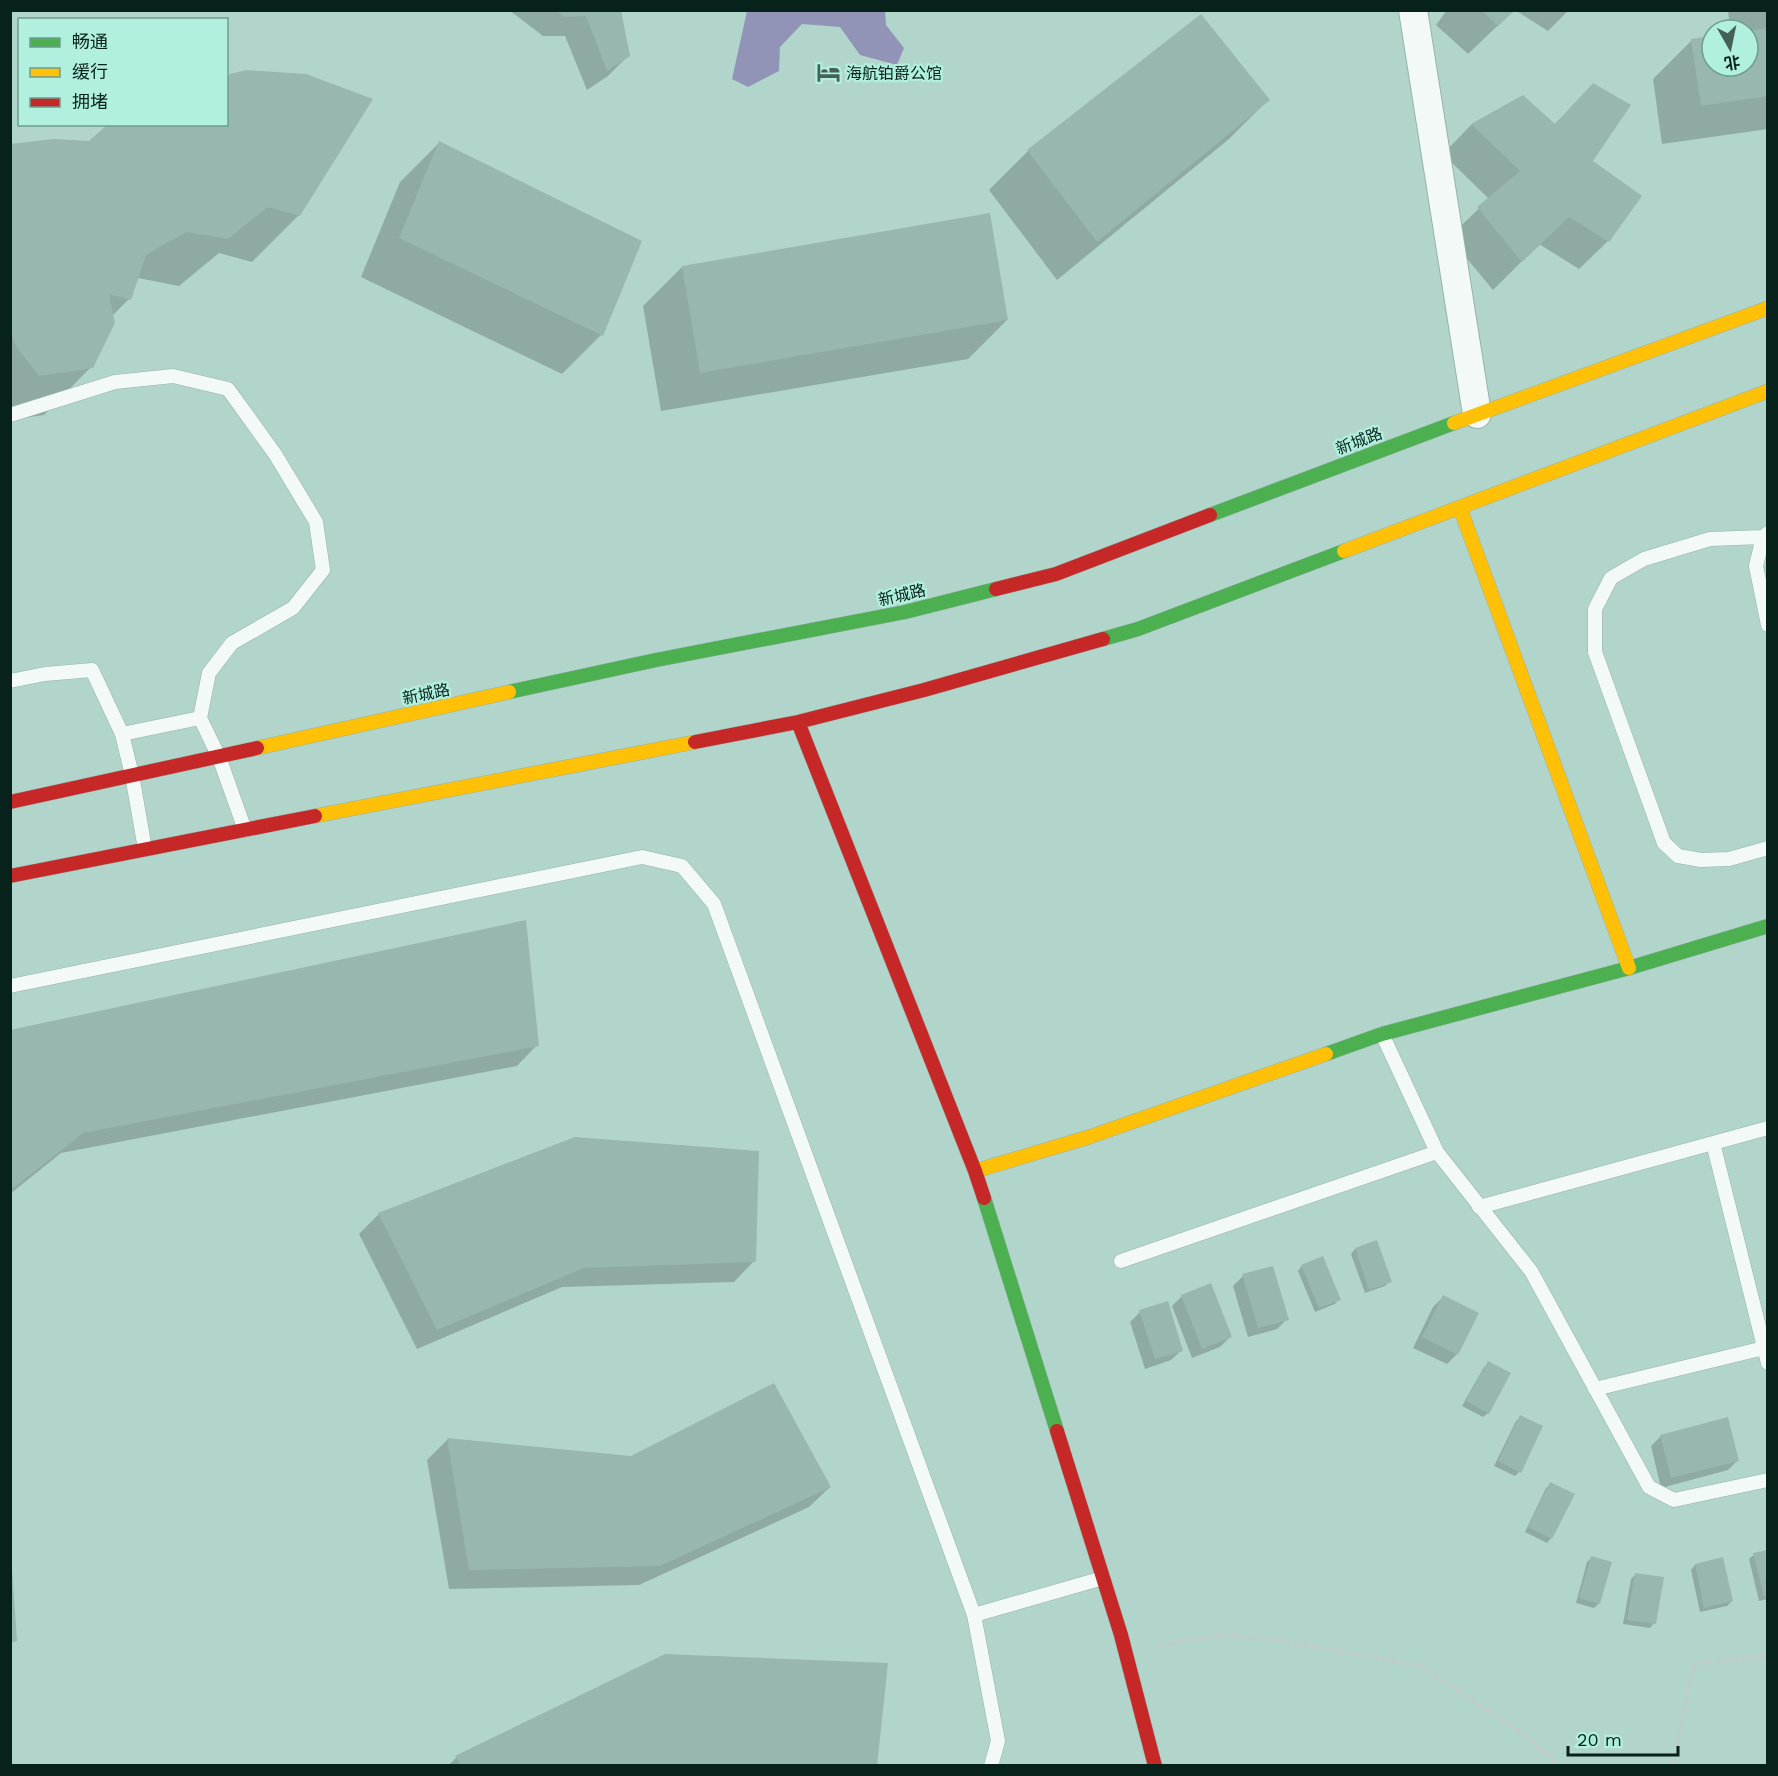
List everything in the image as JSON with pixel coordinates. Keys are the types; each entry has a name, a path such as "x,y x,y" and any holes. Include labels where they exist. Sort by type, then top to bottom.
{"main road":[{"name":"新城路","path":"10,802 656,660 904,612 1056,574 1476,414 1767,308"},
{"path":"10,876 798,722 924,690 1138,629 1767,390"},
{"path":"1460,508 1629,968"},
{"path":"798,722 975,1171 1103,1578 1155,1766"},
{"path":"975,1171 1089,1137 1382,1034 1629,968 1767,926"}],"street":[{"path":"1413,10 1476,414"}],"lane":[{"path":"10,415 115,382 173,376 228,389 275,454 316,522 323,570 293,608 232,642 208,673 200,718 219,757 245,830"},
{"path":"1767,625 1756,566 1765,535 1710,539 1644,559 1611,578 1595,609 1595,652 1664,843 1678,856 1701,860 1729,859 1767,848"},
{"path":"10,681 45,674 92,670 122,734 145,849"},
{"path":"122,734 200,718"},
{"path":"10,986 642,857 682,866 714,904 975,1615 998,1741 992,1766"},
{"path":"1382,1034 1437,1152 1531,1271 1649,1487 1674,1500 1767,1480"},
{"path":"1479,1207 1767,1128"},
{"path":"1713,1143 1767,1363"},
{"path":"1121,1261 1437,1152"},
{"path":"1595,1389 1764,1348"},
{"path":"975,1615 1103,1578"}],"path":[{"path":"1125,1652 1221,1635 1272,1639 1421,1666 1522,1733 1558,1766"},
{"path":"1673,1766 1694,1663 1767,1656"}],"water":[{"path":"747,11 885,11 886,25 904,48 897,65 860,55 840,27 802,24 780,47 779,71 748,87 732,79"}],"building":[{"path":"556,10 621,10 630,56 607,71 586,16 564,17"},
{"path":"1481,10 1515,10 1498,26"},
{"path":"1201,14 1270,100 1097,242 1027,150"},
{"path":"1768,28 1768,96 1701,106 1691,39 1700,38 1700,78 1760,78 1760,29"},
{"path":"246,70 306,74 373,99 300,216 268,207 228,239 186,232 146,255 131,300 109,294 115,323 93,368 39,376 15,345 10,330 10,144 54,139 89,141 106,126 228,126 228,74"},
{"path":"1593,83 1631,105 1593,161 1642,196 1609,242 1569,217 1522,262 1477,207 1520,171 1471,124 1523,95 1555,124"},
{"path":"439,141 642,241 603,336 399,238"},
{"path":"990,213 1008,320 700,373 682,266"},
{"path":"526,920 539,1046 83,1133 10,1191 10,1030"},
{"path":"575,1137 759,1151 756,1262 584,1268 437,1330 378,1213"},
{"path":"1377,1240 1392,1282 1369,1290 1355,1248"},
{"path":"1323,1256 1341,1300 1319,1308 1301,1265"},
{"path":"1273,1266 1289,1320 1258,1328 1242,1274"},
{"path":"1211,1283 1232,1337 1202,1349 1181,1295"},
{"path":"1443,1295 1479,1313 1458,1355 1422,1337"},
{"path":"1168,1301 1183,1351 1155,1359 1139,1310"},
{"path":"1488,1361 1511,1373 1489,1414 1466,1401"},
{"path":"774,1383 831,1487 660,1566 469,1570 447,1438 631,1456"},
{"path":"1520,1415 1543,1426 1521,1473 1498,1461"},
{"path":"1728,1417 1739,1461 1671,1478 1660,1435"},
{"path":"1550,1482 1575,1494 1552,1539 1528,1527"},
{"path":"1768,1550 1768,1596 1764,1597 1753,1553"},
{"path":"1591,1556 1612,1562 1600,1604 1579,1598"},
{"path":"1723,1557 1733,1601 1704,1608 1695,1564"},
{"path":"10,1569 12,1569 17,1641 10,1643"},
{"path":"1635,1573 1664,1577 1656,1624 1627,1620"},
{"path":"665,1654 888,1663 877,1766 461,1766 455,1756"}],"traffic: fast":[{"path":"1210,515 1454,423"},
{"path":"1103,639 1138,629 1344,551"},
{"path":"509,692 656,660 905,612 996,589"},
{"path":"1326,1054 1382,1034 1629,968 1768,926"},
{"path":"984,1198 1057,1431"}],"traffic: slow":[{"path":"1454,423 1768,308"},
{"path":"1344,551 1768,391"},
{"path":"1460,508 1629,968"},
{"path":"257,748 509,692"},
{"path":"315,816 695,742"},
{"path":"975,1171 1089,1137 1326,1054"}],"traffic: jam":[{"path":"996,589 1056,574 1210,515"},
{"path":"695,742 798,722 924,690 1103,639"},
{"path":"798,722 984,1198"},
{"path":"10,802 257,748"},
{"path":"10,876 315,816"},
{"path":"1057,1431 1121,1635 1155,1766"}],"place":[{"name":"海航铂爵公馆","path":"828,73"}]}
